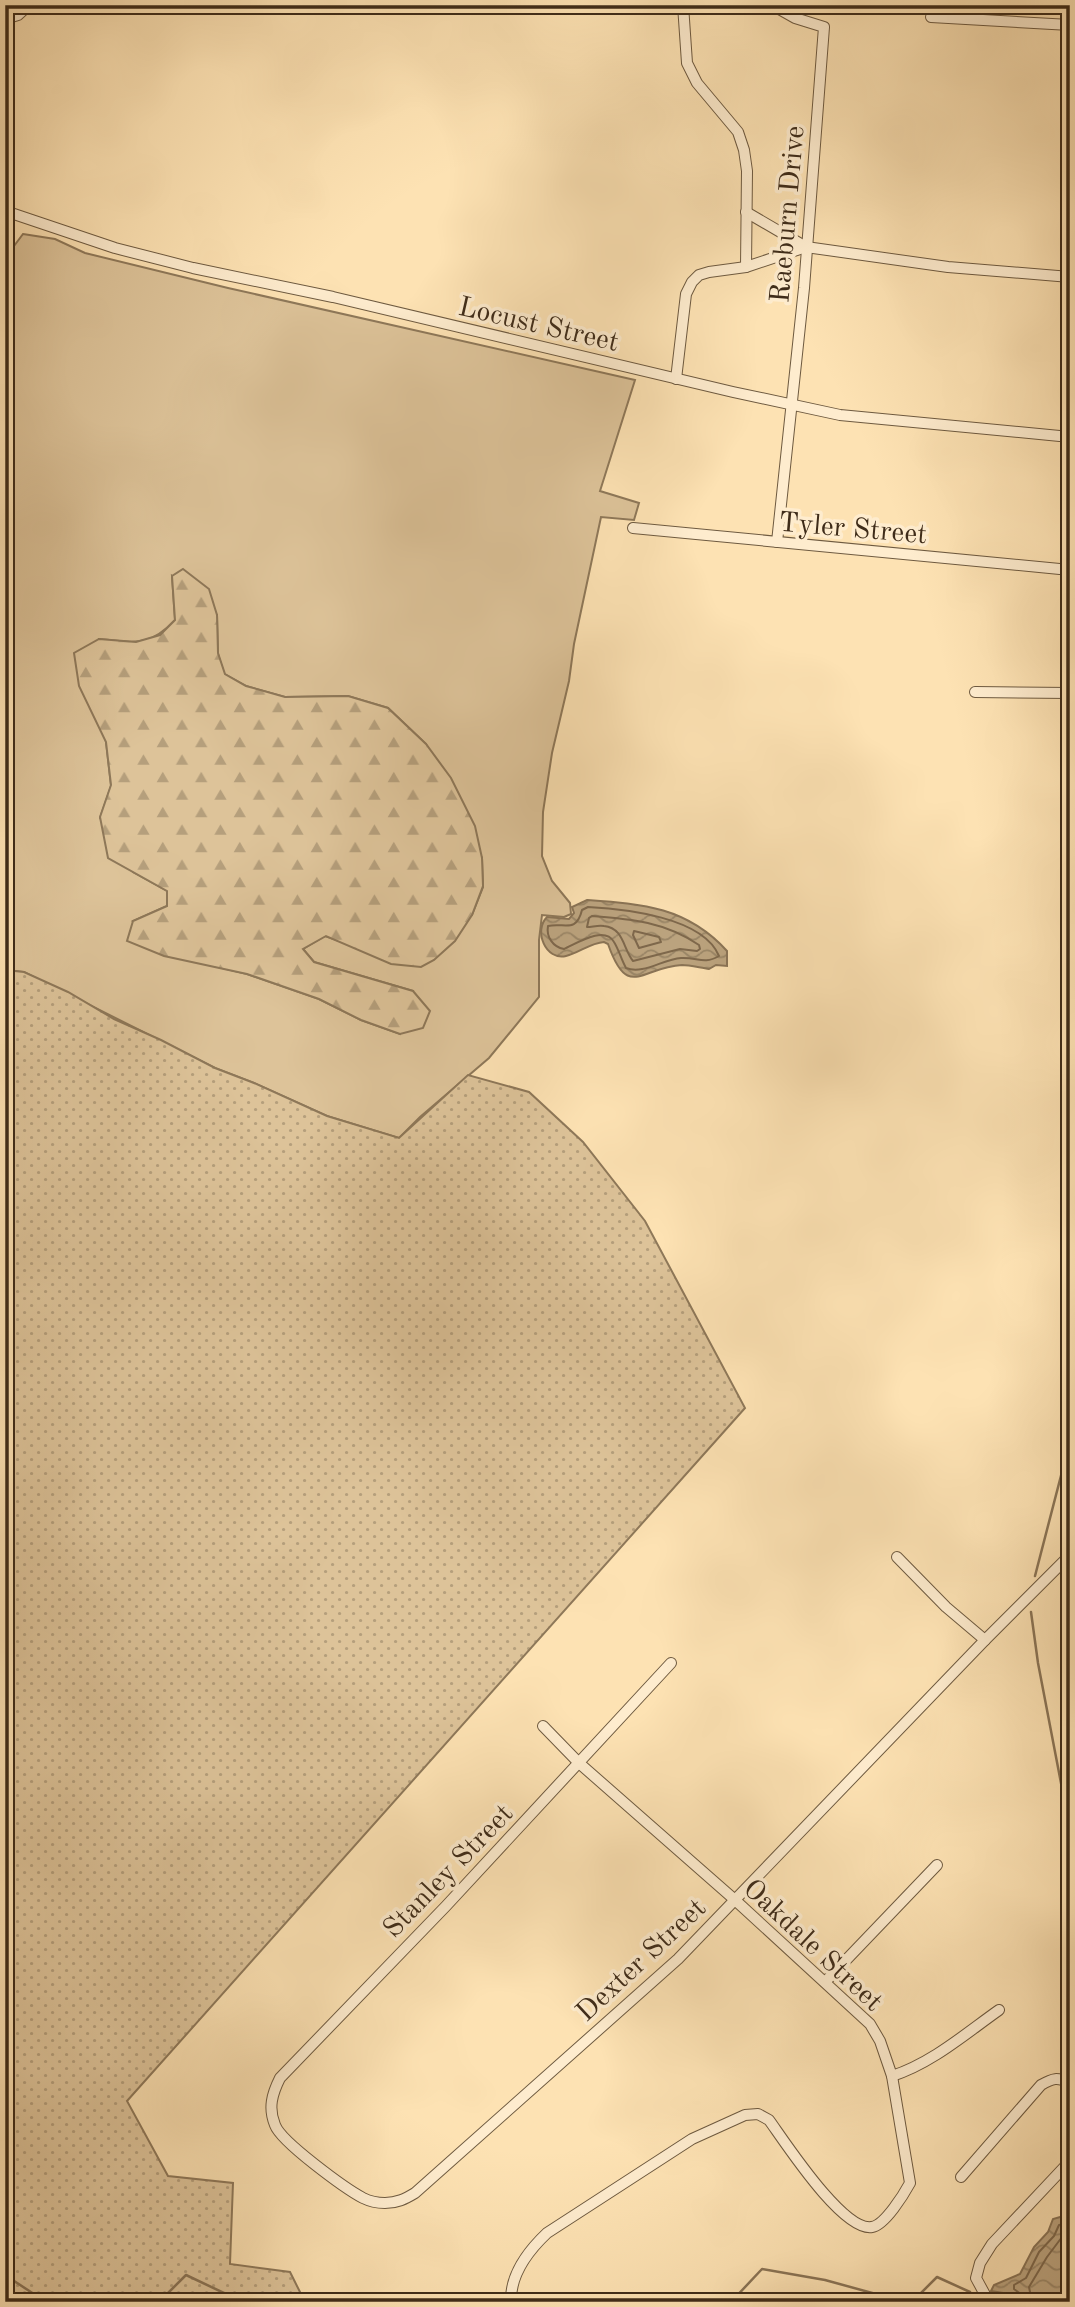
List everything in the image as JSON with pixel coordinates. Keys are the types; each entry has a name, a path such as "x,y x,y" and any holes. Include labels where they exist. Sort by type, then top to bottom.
{"street":[{"path":"5,19 18,15 29,5"},
{"path":"683,5 687,63 697,83 738,132 744,150 747,171 746,267"},
{"name":"Raeburn Drive","path":"772,5 795,18 824,27 806,247 776,542"},
{"path":"931,17 1070,25"},
{"name":"Locust Street","path":"5,211 115,248 193,268 321,294 790,404 874,420 1070,437"},
{"path":"746,212 806,247 948,267 1070,277"},
{"path":"676,379 686,294 692,282 699,275 746,267 806,247"},
{"name":"Tyler Street","path":"632,528 1070,570"},
{"path":"975,692 1070,693"},
{"name":"Dexter Street","path":"272,2115 275,2128 290,2145 365,2199 383,2203 400,2202 415,2193 668,1968 1070,1555"},
{"path":"897,1557 985,1640"},
{"name":"Stanley Street","path":"272,2115 272,2093 280,2078 446,1906 671,1663"},
{"name":"Oakdale Street","path":"511,2302 514,2279 532,2247 547,2233 692,2139 745,2115 758,2114 769,2120 819,2189 863,2227 874,2227 882,2222 910,2183 892,2076 880,2041 870,2024 735,1900 579,1763 543,1727"},
{"path":"825,1982 937,1865"},
{"path":"892,2076 911,2070 929,2059 999,2010"},
{"path":"961,2177 1041,2085 1053,2078 1070,2082"},
{"path":"989,2302 976,2278 979,2263 992,2244 1070,2161"}],"green space":[{"path":"23,234 55,239 85,253 228,288 635,380 600,491 639,503 634,520 601,517 552,753 543,812 542,856 552,881 570,903 571,914 564,917 542,915 539,997 489,1058 399,1138 327,1116 215,1068 24,972 5,970 5,258","holes":["172,576 217,615 218,654 224,674 246,686 285,697 348,696 388,708 426,744 482,858 483,887 472,915 356,947 325,936 303,949 314,962 413,991 400,1034 361,1020 319,999 247,974 214,966 133,921 167,906 167,891 133,872 100,818 111,786 99,639 140,641 166,629 175,620"]},
{"path":"183,569 209,589 217,615 218,653 225,674 246,686 285,697 348,696 388,708 426,744 451,778 475,826 482,858 483,886 472,915 455,941 434,960 421,967 391,964 326,936 303,949 314,962 413,991 430,1011 423,1028 400,1034 361,1020 319,999 247,974 164,956 127,941 133,921 167,906 167,891 108,858 100,817 111,785 106,742 79,686 74,653 99,639 136,642 160,635 175,620 172,576"},
{"path":"5,970 24,972 215,1068 327,1116 399,1138 468,1075 529,1092 583,1142 645,1221 745,1408 127,2101 168,2176 233,2183 230,2264 290,2272 305,2302 5,2302"}],"water":[{"path":"587,900 645,906 680,917 712,936 727,951 727,966 716,965 709,969 682,965 637,977 622,972 608,944 604,942 566,956 553,954 544,944 541,930 543,923 547,917 569,919 574,913 572,907"},
{"path":"1070,2217 1070,2302 1019,2302 1009,2294 991,2291 994,2285 1020,2274 1034,2247 1048,2232 1053,2219"}],"waterway":[{"path":"1035,1576 1070,1441"},
{"path":"1031,1612 1070,1830"},
{"path":"731,2302 762,2269 825,2280 905,2302"},
{"path":"5,2275 46,2302"},
{"path":"159,2302 186,2275 243,2302"},
{"path":"912,2302 937,2277 970,2292"}]}
